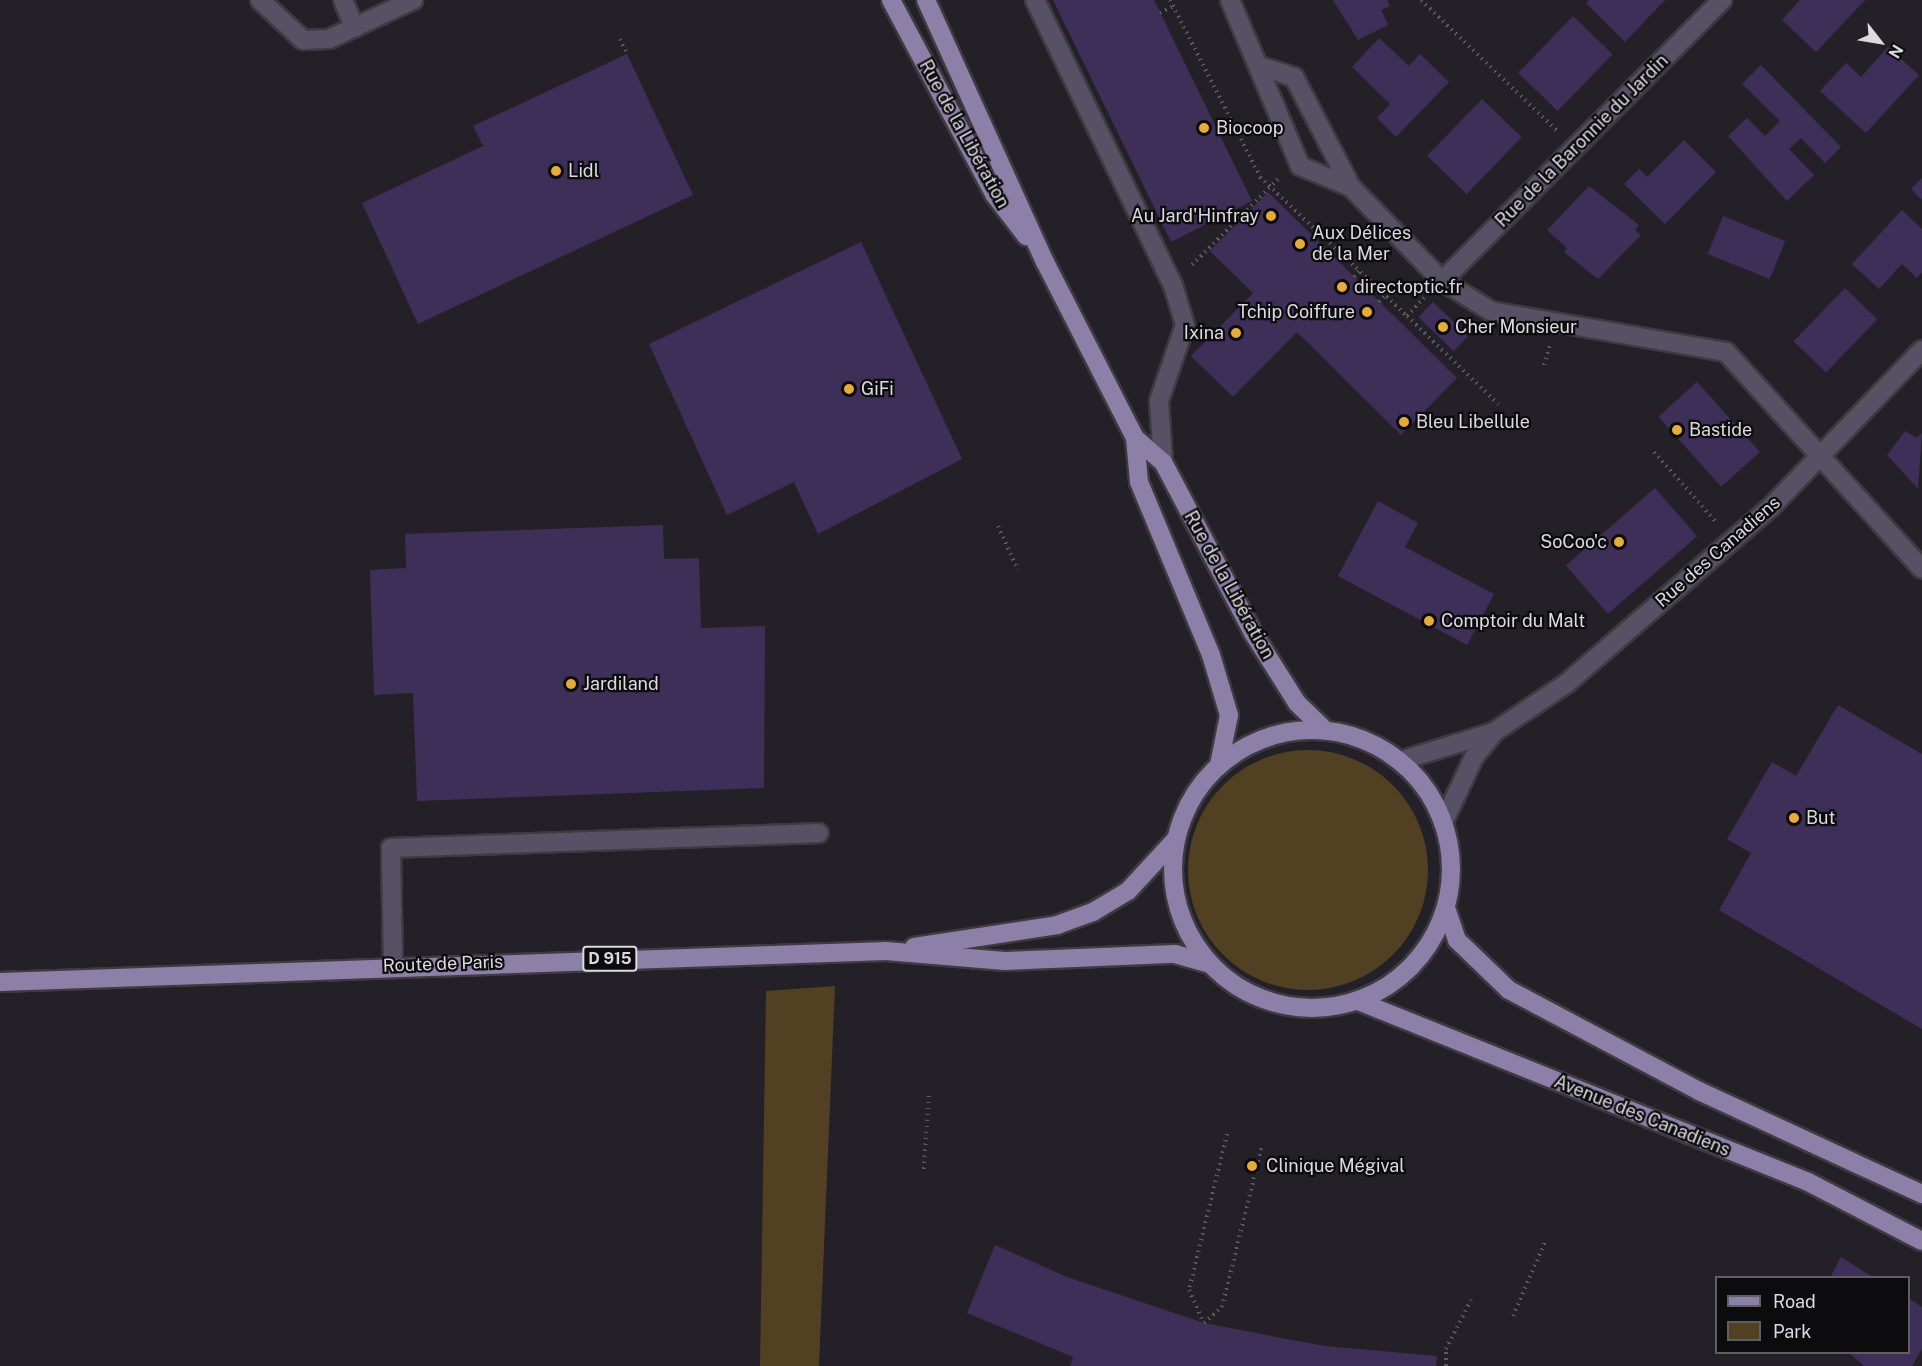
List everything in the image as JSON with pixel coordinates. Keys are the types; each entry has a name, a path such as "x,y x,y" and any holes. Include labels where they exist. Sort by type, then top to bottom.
{"main road":[{"name":"Rue de la Libération","path":"891,0 994,194 1045,262"},
{"name":"Rue de la Libération","path":"926,0 1045,262 1135,438 1162,462 1253,633 1297,703 1326,730"},
{"name":"Rue de la Libération","path":"1135,438 1139,482 1211,655 1229,715 1219,765"},
{"path":"1326,730 1362,739 1403,760 1427,787 1443,824 1451,876 1446,908 1413,965 1358,1001 1326,1009 1272,1003 1232,985 1207,963 1177,909 1175,840 1190,802 1219,765 1251,744 1287,732 1326,730"},
{"name":"D 915","path":"886,951 1057,925 1093,912 1128,891 1175,840"},
{"path":"1446,908 1457,940 1509,990 1699,1092 1922,1194"},
{"name":"D 915","path":"886,951 1005,961 1175,954 1207,963"},
{"name":"Route de Paris","path":"0,982 393,965 886,951"},
{"name":"Avenue des Canadiens","path":"1358,1001 1808,1182 1922,1241"}],"street":[{"path":"260,0 303,40 329,39 406,1"},
{"path":"343,0 355,28"},
{"path":"1035,0 1173,285 1185,325 1158,401 1162,462"},
{"path":"1230,0 1260,66 1300,166 1351,187"},
{"name":"Rue de la Baronnie du Jardin","path":"1442,281 1722,0"},
{"path":"1260,66 1294,76 1351,187 1442,281 1491,311 1726,352 1824,454 1922,569"},
{"name":"Rue des Canadiens","path":"1403,760 1494,732 1567,683 1732,540 1824,454 1922,350"},
{"name":"Rue des Canadiens","path":"1443,824 1469,766 1494,732"},
{"path":"393,965 391,848 819,833"}],"path":[{"path":"1421,0 1575,148"},
{"path":"1160,13 1173,6"},
{"path":"620,39 627,54"},
{"path":"1219,134 1234,127"},
{"path":"1173,285 1268,185 1300,166"},
{"path":"1311,234 1315,230"},
{"path":"1354,277 1359,271"},
{"path":"1379,302 1385,295"},
{"path":"1407,316 1498,404"},
{"path":"1544,365 1551,341"},
{"path":"1654,452 1732,540"},
{"path":"998,526 1018,570"},
{"path":"924,1169 929,1094"},
{"path":"1227,1134 1189,1290 1204,1323 1222,1307 1262,1145"},
{"path":"1513,1316 1545,1242"},
{"path":"1446,1366 1446,1349 1471,1300"}],"green space":[{"path":"1296,750 1320,750 1343,755 1365,764 1393,785 1408,803 1419,824 1426,846 1428,870 1426,894 1419,916 1408,937 1393,955 1365,976 1343,985 1320,990 1296,990 1273,985 1251,976 1232,963 1215,946 1202,927 1193,905 1188,882 1188,858 1193,835 1202,813 1215,794 1232,777 1251,764 1273,755"},
{"path":"835,986 819,1366 760,1366 766,991"}],"building":[{"path":"1053,0 1154,0 1252,201 1171,242"},
{"path":"1333,0 1387,0 1390,6 1381,10 1388,25 1358,40"},
{"path":"1589,0 1665,0 1625,42 1586,3"},
{"path":"1800,0 1865,0 1816,52 1782,20"},
{"path":"1573,16 1613,54 1558,111 1518,73"},
{"path":"1379,38 1409,66 1420,54 1449,82 1396,137 1377,118 1390,104 1352,67"},
{"path":"1888,47 1919,75 1866,133 1820,91 1846,63 1861,77"},
{"name":"Lidl","path":"627,54 693,195 418,324 362,203 483,146 473,126"},
{"path":"1761,65 1841,147 1825,163 1801,138 1789,149 1814,175 1787,201 1728,136 1747,118 1765,136 1780,121 1742,84"},
{"path":"1482,99 1522,137 1467,194 1427,156"},
{"path":"1684,140 1716,172 1665,224 1624,184 1639,169 1647,177"},
{"path":"1922,178 1922,200 1911,189"},
{"path":"1589,186 1639,225 1635,230 1641,235 1598,279 1564,252 1567,248 1547,230"},
{"path":"1268,192 1457,378 1401,435 1297,332 1233,397 1191,356 1253,293 1210,251"},
{"path":"1902,210 1922,229 1922,272 1917,278 1902,264 1879,289 1852,264"},
{"path":"1723,216 1785,241 1770,279 1708,254"},
{"path":"861,242 962,459 818,534 794,482 727,515 649,344"},
{"path":"1845,288 1877,319 1826,372 1794,341"},
{"name":"Cher Monsieur","path":"1433,302 1468,336 1454,351 1418,317"},
{"path":"1697,382 1760,452 1721,487 1658,417"},
{"path":"1905,431 1917,438 1922,433 1918,489 1887,455"},
{"path":"1655,488 1697,536 1608,614 1566,565"},
{"path":"1378,501 1418,523 1405,547 1494,594 1467,645 1338,576"},
{"path":"663,525 664,559 699,558 701,628 765,626 764,788 417,801 413,693 374,695 370,570 406,568 405,534"},
{"path":"1838,705 1922,754 1922,1029 1719,910 1751,853 1727,839 1772,762 1796,776"},
{"path":"995,1245 1067,1277 1204,1323 1324,1346 1437,1356 1436,1366 1070,1366 1073,1357 967,1313"},
{"path":"1841,1257 1871,1276 1831,1276"},
{"path":"1910,1299 1922,1307 1922,1349 1912,1366 1864,1366 1850,1354 1910,1354"}],"place":[{"name":"Biocoop","path":"1204,128"},
{"name":"Lidl","path":"556,171"},
{"name":"Au Jard'Hinfray","path":"1271,216"},
{"name":"Aux Délices de la Mer","path":"1300,244"},
{"name":"directoptic.fr","path":"1342,287"},
{"name":"Tchip Coiffure","path":"1367,312"},
{"name":"Cher Monsieur","path":"1443,327"},
{"name":"Ixina","path":"1236,333"},
{"name":"GiFi","path":"849,389"},
{"name":"Bleu Libellule","path":"1404,422"},
{"name":"Bastide","path":"1677,430"},
{"name":"SoCoo'c","path":"1619,542"},
{"name":"Comptoir du Malt","path":"1429,621"},
{"name":"Jardiland","path":"571,684"},
{"name":"But","path":"1794,818"},
{"name":"Clinique Mégival","path":"1252,1166"}]}
